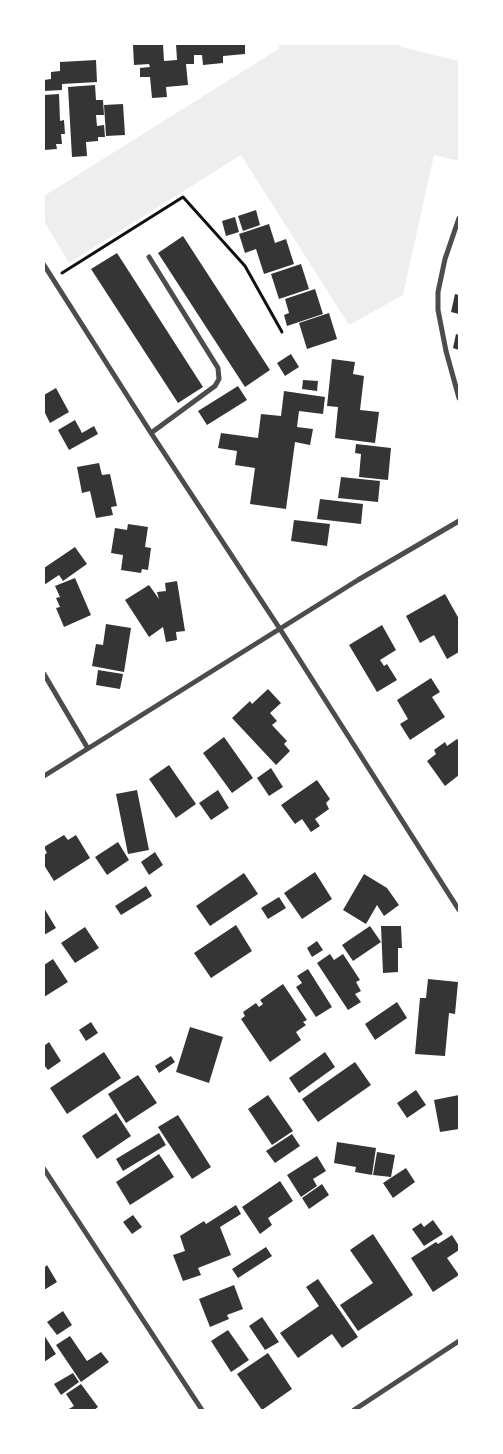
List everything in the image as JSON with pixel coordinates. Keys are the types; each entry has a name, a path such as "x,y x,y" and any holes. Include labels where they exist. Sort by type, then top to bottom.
{"street":[{"path":"459,218 445,259 438,292 438,310 459,398"},
{"path":"150,258 218,368 219,379 215,386 151,434"},
{"path":"44,265 151,434 280,629 459,910"},
{"path":"44,776 87,747 358,580 459,521"},
{"path":"44,674 87,747"},
{"path":"44,1169 202,1410"},
{"path":"354,1410 459,1341"}],"path":[{"path":"52,279 182,197 245,266 282,332"}],"shaded area":[{"path":"277,44 398,44 402,47 459,61 459,161 434,155 403,295 349,325 241,155 69,263 44,221 44,196 280,48"}],"building":[{"path":"163,44 164,61 177,60 176,44 245,44 245,54 223,56 223,63 203,65 202,55 194,55 194,64 186,64 188,85 166,87 167,97 152,98 150,77 140,77 140,68 150,67 149,64 134,65 133,45"},
{"path":"96,60 97,82 62,84 62,90 44,91 44,80 51,79 51,72 60,71 60,62"},
{"path":"95,85 96,100 103,100 104,115 96,115 97,126 104,125 105,137 98,137 98,141 86,142 87,156 72,157 68,87"},
{"path":"59,94 60,121 64,120 65,134 61,134 62,144 56,144 57,149 44,150 44,95"},
{"path":"123,104 125,135 106,136 104,105"},
{"path":"256,210 260,225 243,231 238,216"},
{"path":"235,217 239,232 226,236 222,221"},
{"path":"269,224 275,243 286,239 294,264 264,274 256,249 245,253 239,234"},
{"path":"183,236 270,370 245,387 158,253"},
{"path":"117,253 203,387 178,403 91,269"},
{"path":"301,264 309,289 279,299 271,274"},
{"path":"315,289 323,314 287,326 284,315 289,313 285,299"},
{"path":"455,294 459,295 459,314 451,312"},
{"path":"329,313 337,339 307,349 299,323"},
{"path":"456,334 459,335 459,350 453,348"},
{"path":"291,354 299,367 285,376 277,363"},
{"path":"332,359 355,362 353,374 364,376 360,410 379,412 375,443 335,438 338,407 327,406"},
{"path":"303,380 318,381 317,391 302,389"},
{"path":"238,386 247,400 207,425 198,411"},
{"path":"56,388 69,412 50,423 44,411 44,395"},
{"path":"284,391 325,397 323,414 299,411 297,427 313,429 310,445 295,442 286,509 250,504 255,468 235,465 237,451 218,448 221,433 258,438 261,414 281,416"},
{"path":"75,420 82,433 94,426 98,434 69,450 58,430"},
{"path":"356,444 391,448 388,480 359,477 361,454 355,453"},
{"path":"99,463 102,475 110,474 117,506 111,507 113,515 96,518 90,491 82,493 77,467"},
{"path":"341,477 380,481 378,502 338,498"},
{"path":"320,499 363,504 361,524 317,519"},
{"path":"294,520 330,524 327,546 291,541"},
{"path":"128,524 148,527 145,547 151,548 148,570 142,569 141,573 121,570 123,555 111,553 115,528 127,530"},
{"path":"75,547 87,564 63,581 59,575 44,585 44,568"},
{"path":"75,578 91,615 64,627 56,608 60,607 56,598 60,597 55,586"},
{"path":"177,581 185,631 176,632 177,640 166,642 163,627 149,637 125,600 149,585 159,599 157,592 166,591 165,583"},
{"path":"445,594 459,619 459,652 447,659 434,635 420,643 406,616"},
{"path":"106,624 131,628 124,672 92,666 96,644 103,645"},
{"path":"382,625 396,650 380,660 384,666 387,664 397,680 377,692 349,645"},
{"path":"98,670 123,674 120,689 96,685"},
{"path":"431,678 440,692 432,697 445,717 410,740 400,724 408,719 397,700"},
{"path":"268,689 281,703 270,713 277,721 272,725 287,741 284,744 290,751 276,765 232,718 250,701 252,704"},
{"path":"224,737 253,778 232,793 203,753"},
{"path":"457,739 459,741 459,775 445,786 427,761 436,754 434,750 445,742 447,746"},
{"path":"169,765 196,804 176,818 149,779"},
{"path":"271,768 283,787 269,796 257,778"},
{"path":"317,780 330,799 326,803 329,809 315,819 320,826 311,832 302,819 295,824 281,805"},
{"path":"137,790 149,850 128,854 116,794"},
{"path":"218,790 229,808 211,820 199,803"},
{"path":"64,835 68,840 76,835 90,858 54,881 44,865 44,855 47,853 44,847"},
{"path":"118,842 129,860 107,875 95,857"},
{"path":"155,852 163,865 149,875 141,862"},
{"path":"315,872 332,899 302,919 284,893"},
{"path":"244,873 258,894 210,926 196,906"},
{"path":"364,874 387,888 399,905 384,916 377,905 366,924 343,910"},
{"path":"146,886 152,896 121,915 115,906"},
{"path":"279,897 286,908 268,919 261,908"},
{"path":"44,908 56,928 44,935"},
{"path":"236,925 252,951 211,978 194,953"},
{"path":"370,926 381,942 353,961 342,945"},
{"path":"381,926 401,926 402,948 398,948 398,972 383,973"},
{"path":"85,927 99,948 75,963 61,943"},
{"path":"317,941 323,950 312,957 307,948"},
{"path":"330,954 334,960 343,954 360,980 356,982 361,991 355,994 361,1002 348,1010 317,963"},
{"path":"53,959 68,982 44,997 44,965"},
{"path":"308,969 332,1007 316,1017 296,987 302,983 297,976"},
{"path":"428,979 458,982 455,1014 449,1013 445,1056 415,1054 420,998 426,998"},
{"path":"283,984 307,1020 303,1022 306,1025 296,1032 301,1040 270,1062 241,1019 245,1016 243,1012 256,1003 259,1007 263,1004 260,1000"},
{"path":"397,1002 407,1018 375,1040 365,1024"},
{"path":"91,1022 98,1033 86,1041 79,1030"},
{"path":"190,1027 223,1037 209,1083 176,1072"},
{"path":"49,1042 61,1061 48,1070 44,1065 44,1046"},
{"path":"104,1052 121,1078 67,1114 50,1088"},
{"path":"325,1052 335,1067 299,1093 289,1078"},
{"path":"171,1056 175,1062 159,1073 155,1066"},
{"path":"355,1062 371,1085 318,1122 302,1099"},
{"path":"138,1075 157,1103 126,1123 108,1094"},
{"path":"416,1090 426,1105 407,1118 397,1103"},
{"path":"268,1095 293,1131 272,1145 248,1109"},
{"path":"459,1095 459,1129 440,1132 434,1100"},
{"path":"116,1113 131,1136 97,1159 82,1136"},
{"path":"178,1115 211,1167 192,1179 158,1127"},
{"path":"159,1133 166,1145 123,1171 116,1159"},
{"path":"292,1134 300,1146 275,1163 266,1151"},
{"path":"337,1142 376,1148 372,1175 355,1172 356,1167 334,1163"},
{"path":"377,1152 395,1155 391,1177 373,1175"},
{"path":"159,1154 174,1177 130,1205 116,1182"},
{"path":"317,1156 326,1171 313,1179 317,1186 301,1197 287,1175"},
{"path":"406,1168 415,1182 393,1198 383,1183"},
{"path":"280,1181 293,1201 268,1218 272,1225 260,1234 242,1207"},
{"path":"322,1184 329,1195 309,1209 302,1198"},
{"path":"236,1205 241,1214 220,1227 231,1255 198,1268 201,1275 183,1281 173,1255 185,1251 180,1236 204,1221 206,1224"},
{"path":"133,1215 142,1227 132,1234 123,1222"},
{"path":"433,1220 443,1234 424,1246 412,1229 421,1223 424,1227"},
{"path":"373,1234 413,1295 358,1331 340,1305 373,1283 350,1250"},
{"path":"452,1235 459,1246 459,1250 447,1258 459,1275 433,1292 411,1258 436,1242 438,1244"},
{"path":"266,1247 272,1256 238,1278 232,1269"},
{"path":"47,1265 57,1282 44,1290 44,1268"},
{"path":"318,1279 358,1337 342,1348 332,1334 298,1358 280,1333 319,1306 306,1287"},
{"path":"234,1285 243,1309 227,1315 229,1319 210,1327 199,1299"},
{"path":"63,1311 72,1325 57,1335 47,1322"},
{"path":"262,1317 279,1342 265,1350 249,1326"},
{"path":"228,1330 249,1360 231,1372 211,1341"},
{"path":"44,1335 56,1354 44,1362"},
{"path":"70,1336 87,1361 101,1352 109,1362 81,1382 56,1345"},
{"path":"268,1353 292,1389 262,1410 237,1374"},
{"path":"73,1373 79,1382 61,1395 54,1384"},
{"path":"81,1384 98,1407 94,1410 67,1410 74,1406 66,1394"}]}
